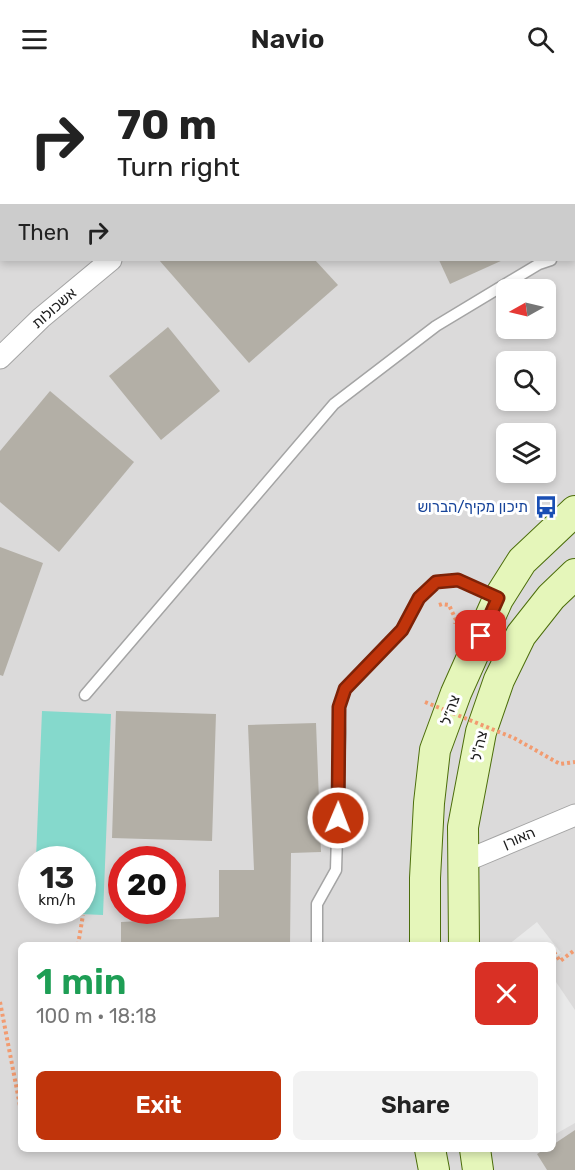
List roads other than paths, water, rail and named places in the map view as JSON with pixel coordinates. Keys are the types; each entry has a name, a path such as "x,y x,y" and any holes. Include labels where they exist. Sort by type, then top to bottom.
{"main road":[{"name":"צה״ל","path":"425,942 428,814 435,750 456,693 498,598 522,561 575,511"},
{"name":"צה\"ל","path":"464,942 463,827 481,732 500,680 521,635 551,597 575,574"},
{"path":"431,1152 434,1170"},
{"path":"475,1152 478,1170"}],"street":[{"name":"אשכולות","path":"0,358 41,318 110,261"},
{"name":"האורן","path":"463,862 575,814"}],"lane":[{"path":"85,695 334,404 436,326 539,264 548,261"},
{"path":"317,942 317,904 336,870 339,707 345,689 402,630 419,598 436,582 458,580 498,598"}],"place":[{"name":"תיכון מקיף/הברוש","path":"546,507"}]}
